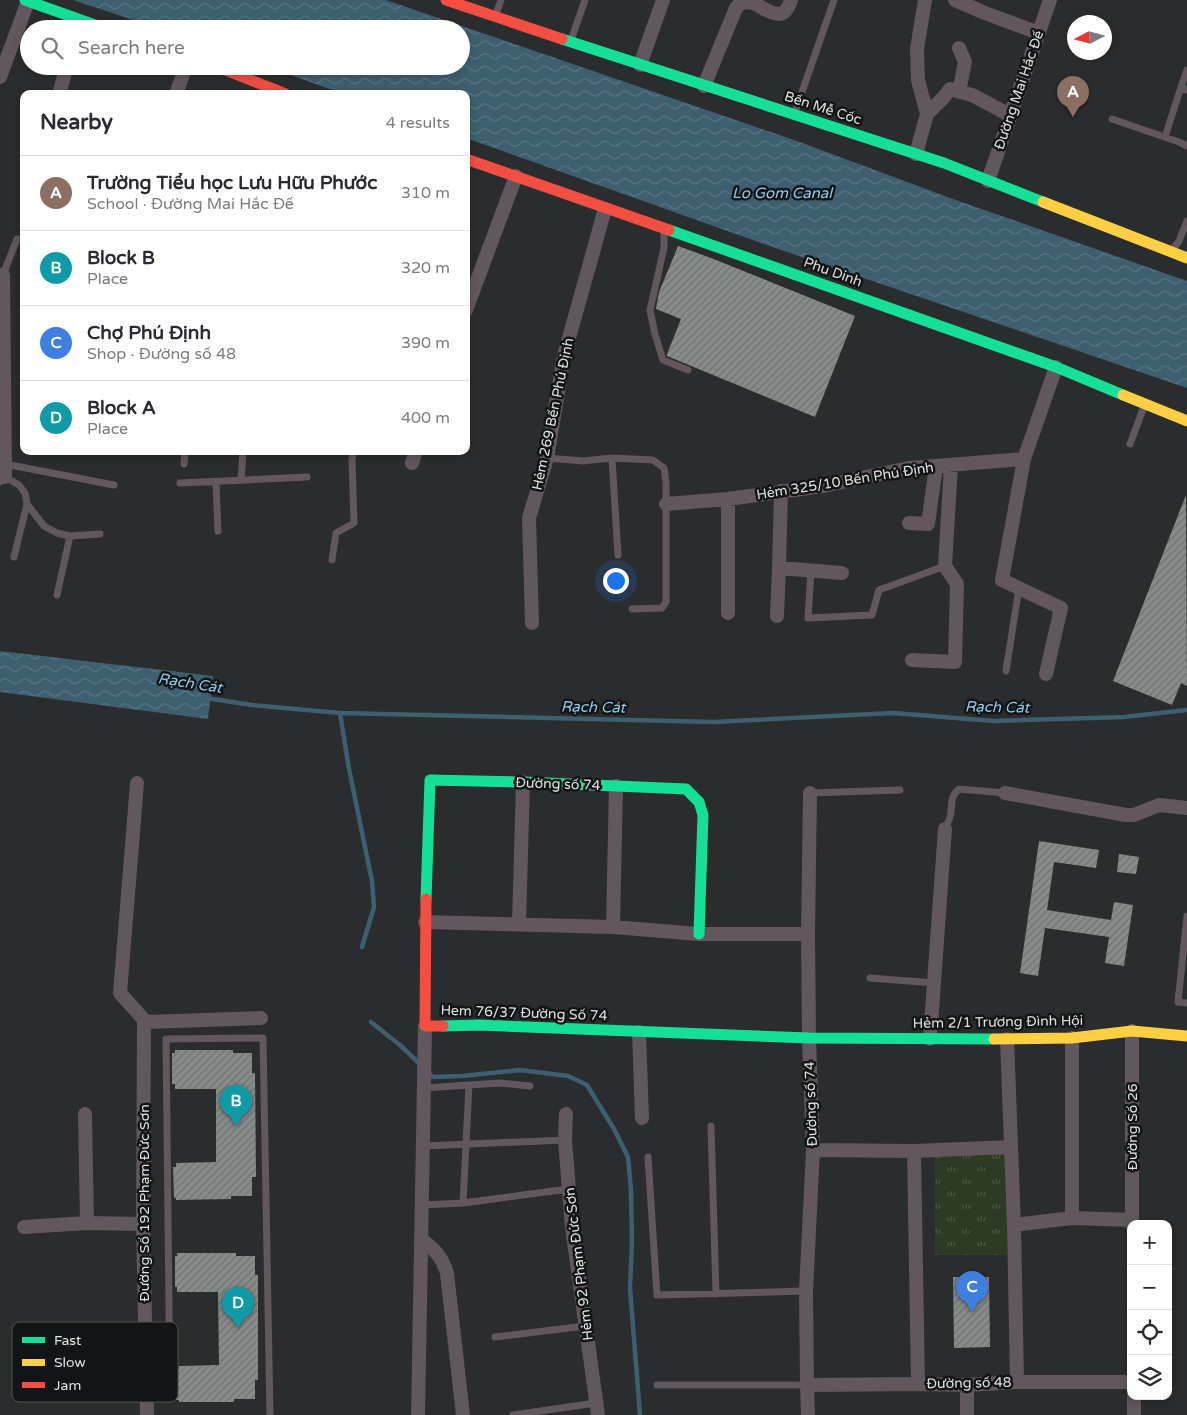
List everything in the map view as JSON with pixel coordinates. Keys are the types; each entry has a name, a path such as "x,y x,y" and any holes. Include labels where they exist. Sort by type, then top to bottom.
{"street":[{"path":"0,77 26,0 69,20"},
{"name":"Bến Mễ Cốc","path":"446,0 944,163 1187,258"},
{"path":"640,65 663,0"},
{"path":"704,86 736,8 741,3 748,2 777,14 784,13 791,0"},
{"path":"925,0 917,49 918,80 927,114"},
{"path":"955,0 1039,33"},
{"name":"Đường Mai Hắc Đế","path":"988,181 1050,0"},
{"path":"959,48 965,62 959,92"},
{"path":"60,90 64,75"},
{"path":"177,90 183,75"},
{"path":"238,75 276,90"},
{"path":"916,154 927,114 950,89 972,96 1010,116"},
{"name":"Phu Dinh","path":"470,160 1056,367 1187,421"},
{"path":"470,299 516,176"},
{"name":"Hẻm 269 Bến Phú Định","path":"532,623 529,518 546,458 564,356 605,209"},
{"path":"1,275 3,474"},
{"path":"1046,674 1061,608 1002,580 1024,459 1056,367"},
{"name":"Hẻm 325/10 Bến Phú Định","path":"666,504 728,499 823,486 909,468 1024,459"},
{"path":"912,660 954,662 957,584 945,566 951,465"},
{"path":"909,523 928,524 936,466"},
{"path":"777,616 781,491"},
{"path":"728,499 728,613"},
{"path":"780,568 842,573"},
{"name":"Đường số 74","path":"430,780 686,789 700,802 703,816 699,934"},
{"name":"Hem 76/37 Đường Số 74","path":"430,780 425,922 425,1026 479,1025 809,1038"},
{"path":"519,924 523,782"},
{"path":"137,783 120,993 146,1022 261,1018"},
{"path":"613,928 616,786"},
{"name":"Đường số 74","path":"808,1415 806,1385 806,1292 813,1150 808,934 810,793"},
{"path":"1005,793 1126,815 1134,815 1159,806 1187,808"},
{"path":"930,1039 944,829"},
{"path":"425,922 613,928 699,934 808,934"},
{"name":"Đường Số 192 Phạm Đức Sơn","path":"144,1020 143,1224 146,1322"},
{"path":"418,1415 425,1026"},
{"name":"Hẻm 2/1 Trương Đình Hội","path":"809,1038 1072,1038 1132,1031 1187,1036"},
{"name":"Đường Số 26","path":"1132,1031 1132,1220"},
{"path":"639,1032 642,1118"},
{"path":"1072,1038 1072,1218"},
{"path":"1007,1039 1014,1225 1017,1382"},
{"path":"85,1114 87,1223"},
{"name":"Hẻm 92 Phạm Đức Sơn","path":"566,1114 572,1228 597,1409"},
{"path":"813,1150 914,1151 1011,1147"},
{"path":"914,1151 918,1384"},
{"path":"1014,1225 1072,1218 1127,1222"},
{"path":"24,1227 87,1223 143,1224"},
{"path":"421,1239 444,1262 447,1273 463,1415"},
{"name":"Đường số 48","path":"806,1385 967,1385 1017,1382 1127,1382"},
{"name":"Đường số 48","path":"967,1385 967,1415"},
{"path":"1134,1400 1134,1415"},
{"name":"Đường Số 192 Phạm Đức Sơn","path":"147,1402 147,1415"}],"lane":[{"path":"496,17 501,0"},
{"path":"570,42 585,0"},
{"path":"794,115 834,0"},
{"path":"1165,137 1184,88 1187,70"},
{"path":"1112,119 1187,146"},
{"path":"1170,252 1179,241 1187,221"},
{"path":"664,228 664,248 650,310 655,334 664,360 688,370"},
{"path":"1,275 17,239 20,239"},
{"path":"1130,444 1145,404"},
{"path":"184,464 185,455"},
{"path":"241,480 243,455"},
{"path":"332,560 336,533 354,522 353,455"},
{"path":"546,458 583,461 612,458 653,460 664,468 666,476 666,602 662,608 632,609"},
{"path":"612,458 618,555"},
{"path":"3,474 114,485"},
{"path":"3,474 19,485 25,492 27,504 14,557"},
{"path":"180,483 307,477"},
{"path":"216,482 218,531"},
{"path":"27,504 44,526 57,533 70,536 100,534"},
{"path":"57,595 70,536"},
{"path":"810,570 808,618 872,615 879,590 945,566"},
{"path":"1006,671 1018,588"},
{"path":"944,829 950,818 952,798 959,789 1005,793"},
{"path":"810,793 900,790"},
{"path":"1187,916 1178,1002 1187,1003"},
{"path":"870,978 934,983"},
{"path":"169,1322 166,1039 263,1038 270,1415"},
{"path":"424,1088 500,1083 530,1086"},
{"path":"463,1203 469,1085"},
{"path":"711,1126 716,1294"},
{"path":"423,1146 566,1140"},
{"path":"648,1157 656,1295 806,1292"},
{"path":"422,1205 463,1203 570,1189"},
{"path":"495,1337 586,1326"},
{"path":"657,1385 806,1385"},
{"path":"513,1415 597,1409"}],"green space":[{"path":"1007,1154 1007,1255 935,1255 935,1155"}],"water":[{"name":"Lo Gom Canal","path":"73,0 386,0 444,20 134,20"},
{"name":"Lo Gom Canal","path":"470,29 797,141 953,199 1187,281 1187,388 784,251 470,139 470,90 332,90 291,75 470,75"},
{"path":"0,651 213,676 208,719 0,692"}],"building":[{"path":"678,246 855,316 815,417 667,356 681,319 656,309 659,292"},
{"path":"1186,495 1187,686 1181,683 1172,705 1113,681"},
{"path":"1039,841 1099,850 1096,868 1054,862 1047,910 1111,920 1114,902 1133,905 1124,966 1105,963 1109,937 1045,928 1038,976 1020,973"},
{"path":"1119,854 1139,857 1136,874 1117,872"},
{"path":"175,1050 233,1050 233,1053 252,1053 252,1073 255,1073 256,1177 252,1177 252,1196 231,1196 231,1199 176,1200 174,1198 173,1167 176,1167 176,1163 216,1162 216,1089 175,1089 175,1084 172,1084 172,1053 175,1053"},
{"path":"177,1253 236,1253 236,1256 255,1256 255,1275 258,1275 258,1380 255,1380 255,1399 234,1399 234,1402 179,1402 179,1366 219,1365 218,1292 177,1292 177,1287 175,1287 175,1256 177,1256"},
{"path":"953,1277 989,1277 990,1347 954,1348"}],"waterway":[{"name":"Rạch Cát","path":"206,698 252,705 340,713 714,722 893,713 994,721 1124,717 1187,710"},
{"path":"340,713 349,769 372,881 374,907 362,947"},
{"path":"371,1022 422,1066"},
{"path":"427,1071 433,1077 520,1070 568,1076 587,1085 614,1129 628,1157 632,1242 630,1288 640,1415"}],"traffic: fast":[{"path":"25,0 81,20"},
{"path":"562,39 944,163 1043,202"},
{"path":"669,230 1056,367 1123,395"},
{"path":"426,899 430,780 686,789 699,802 703,815 699,934"},
{"path":"443,1026 479,1025 809,1038 994,1039"}],"traffic: slow":[{"path":"1043,202 1187,258"},
{"path":"1123,395 1187,421"},
{"path":"994,1039 1072,1038 1132,1031 1187,1036"}],"traffic: jam":[{"path":"446,0 562,39"},
{"path":"238,75 276,90"},
{"path":"470,160 669,230"},
{"path":"426,899 425,1026 443,1026"}],"place":[{"name":"Trường Tiểu học Lưu Hữu Phước","path":"1073,117"},
{"name":"Block B","path":"236,1126"},
{"name":"Chợ Phú Định","path":"972,1312"},
{"name":"Block A","path":"238,1328"}]}
